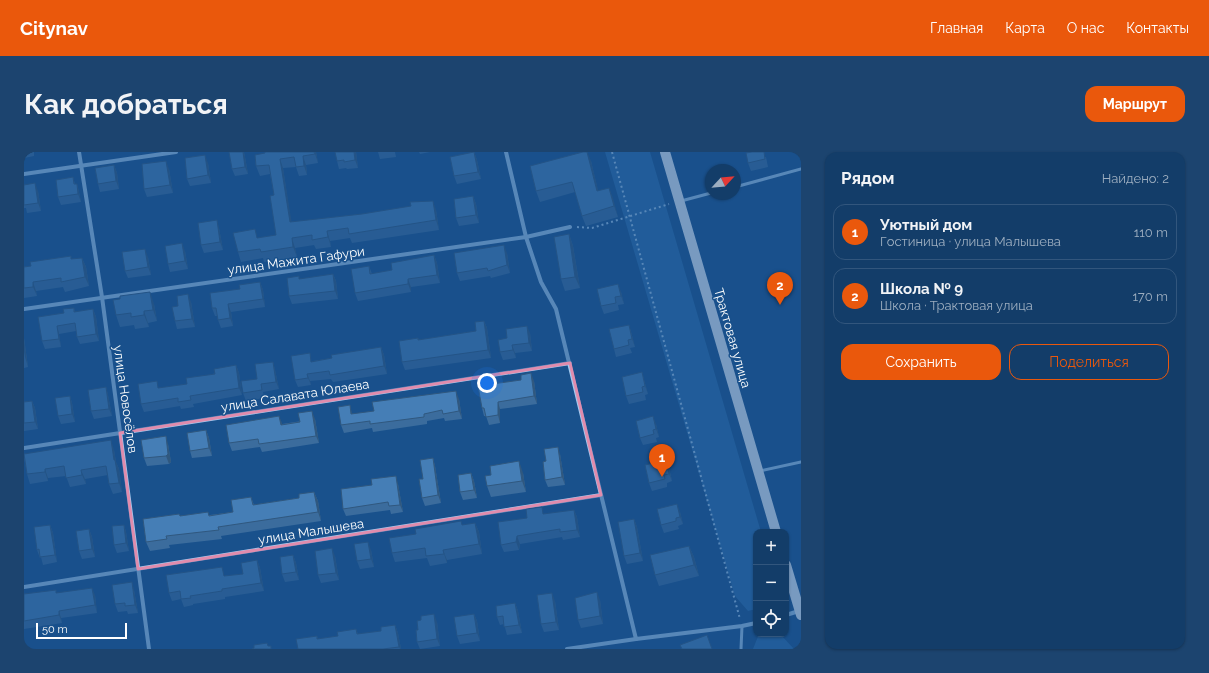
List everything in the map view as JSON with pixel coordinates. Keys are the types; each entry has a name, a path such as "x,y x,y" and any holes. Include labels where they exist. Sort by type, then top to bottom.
{"main road":[{"name":"Трактовая улица","path":"665,152 775,529"},
{"path":"789,575 800,613"}],"street":[{"name":"улица Новосёлов","path":"79,152 102,297 149,649"},
{"path":"24,174 176,152"},
{"path":"506,152 526,237 541,282 556,309 636,640"},
{"name":"улица Мажита Гафури","path":"24,309 526,237 570,227"},
{"name":"улица Салавата Юлаева","path":"24,448 570,363"},
{"name":"улица Малышева","path":"24,587 601,495"},
{"path":"789,615 800,613"},
{"path":"567,649 742,626 753,623"}],"lane":[{"path":"741,185 801,169"},
{"path":"679,201 705,194"},
{"path":"758,472 801,462"},
{"path":"741,649 742,626"}],"path":[{"path":"612,152 742,626"},
{"path":"570,227 592,228 679,201"}],"highlighted area":[{"path":"570,363 601,495 138,569 120,433"}],"shaded area":[{"path":"605,152 650,152 760,529 753,529 753,610 748,611 735,596"},
{"path":"758,637 783,637 794,649 753,649"}],"building":[{"path":"229,152 243,152 245,167 232,169"},
{"path":"265,152 314,152 315,154 303,156 304,166 296,167 294,157 280,159 290,222 362,214 411,206 410,202 433,201 436,220 349,234 348,228 327,231 328,237 312,240 312,235 292,238 293,247 261,252 260,249 238,252 233,233 255,229 257,238 276,235 270,196 274,195 269,165 256,166 255,155"},
{"path":"335,152 354,152 355,160 344,162 344,160 337,161"},
{"path":"474,152 478,172 454,176 450,157"},
{"path":"587,152 597,191 609,188 614,206 582,216 572,182 536,191 530,166"},
{"path":"764,152 765,159 748,163 746,153"},
{"path":"205,155 208,175 187,179 185,158"},
{"path":"166,161 170,185 144,189 142,164"},
{"path":"114,165 116,181 98,184 95,168"},
{"path":"73,177 74,184 77,184 78,194 58,197 56,180"},
{"path":"35,183 38,203 24,205 24,185"},
{"path":"473,196 476,215 456,218 454,199"},
{"path":"217,220 220,242 201,245 198,223"},
{"path":"569,234 575,277 561,279 554,237"},
{"path":"182,243 185,261 168,264 165,246"},
{"path":"504,245 507,265 488,271 487,268 457,273 454,253"},
{"path":"145,249 148,267 125,271 122,252"},
{"path":"434,255 437,275 408,279 408,284 355,293 351,269 369,266 370,274 392,270 391,263"},
{"path":"71,256 71,259 82,258 85,277 61,282 61,278 33,282 33,287 24,288 24,267 31,266 30,262"},
{"path":"333,274 335,291 289,296 287,278 299,276 299,279"},
{"path":"260,282 263,299 228,304 230,318 218,320 216,308 212,308 210,293 240,289 239,285"},
{"path":"618,284 621,296 615,297 616,303 601,306 597,289"},
{"path":"150,292 153,310 144,311 144,315 131,317 131,313 116,315 113,300 120,299 120,296"},
{"path":"188,294 192,319 175,321 172,307 178,306 177,296"},
{"path":"74,308 74,312 93,309 96,334 77,337 75,323 57,326 59,339 42,341 38,317 64,313 63,309"},
{"path":"484,321 488,350 402,362 399,341 418,338 418,340 476,331 475,322"},
{"path":"629,325 632,339 628,340 629,345 614,349 609,329"},
{"path":"527,326 529,343 512,345 513,350 500,352 498,340 507,338 506,329"},
{"path":"381,347 384,366 330,375 329,371 307,374 308,378 295,380 291,356 310,353 311,362 332,358 331,355"},
{"path":"273,362 276,382 261,384 262,390 243,393 241,381 257,379 255,364"},
{"path":"236,365 239,388 190,396 191,400 178,402 178,398 141,404 138,384 157,381 158,388 187,384 186,378 215,374 214,369"},
{"path":"642,372 645,386 642,387 643,392 626,396 622,377"},
{"path":"531,373 534,396 498,402 498,415 486,417 484,408 482,408 478,386 521,380 521,375"},
{"path":"106,387 109,409 91,411 88,390"},
{"path":"456,391 459,411 443,414 442,410 424,414 424,417 370,424 370,421 341,425 338,407 350,405 351,414 374,411 372,402"},
{"path":"70,396 72,414 58,416 55,398"},
{"path":"32,401 35,422 24,423 24,402"},
{"path":"312,411 316,436 259,444 258,439 229,443 226,425 279,416 281,425 300,422 298,413"},
{"path":"653,416 656,429 653,430 654,434 640,438 636,421"},
{"path":"206,430 209,448 190,451 187,433"},
{"path":"166,436 168,454 166,456 144,458 141,440"},
{"path":"111,440 119,483 109,484 106,466 81,470 82,475 66,478 64,466 45,469 45,472 27,474 24,454"},
{"path":"558,447 562,477 545,480 543,462 546,461 544,449"},
{"path":"433,458 438,495 422,498 419,479 423,479 420,460"},
{"path":"666,460 669,474 664,475 665,479 649,483 645,465"},
{"path":"519,461 522,481 487,486 485,476 491,475 490,466"},
{"path":"471,473 474,490 460,492 458,475"},
{"path":"396,476 400,505 389,506 388,502 343,509 341,489 372,485 371,479"},
{"path":"314,492 318,512 218,527 219,530 166,536 167,539 146,542 143,519 208,512 209,516 233,512 231,500 251,497 253,505 299,498 299,494"},
{"path":"677,504 680,517 676,518 676,521 661,525 657,509"},
{"path":"542,507 543,514 574,510 577,530 560,532 560,529 517,536 516,542 501,545 498,522 527,518 526,509"},
{"path":"634,519 640,553 624,556 618,522"},
{"path":"461,521 462,525 475,523 479,544 443,550 444,554 426,556 425,548 392,553 389,538 416,534 415,529"},
{"path":"50,525 55,555 40,557 39,549 37,550 34,527"},
{"path":"124,525 126,543 114,545 112,526"},
{"path":"89,529 92,549 79,551 76,531"},
{"path":"368,542 371,559 357,561 354,544"},
{"path":"689,546 694,565 655,575 650,555"},
{"path":"332,548 336,573 318,575 315,551"},
{"path":"293,555 296,572 282,574 280,557"},
{"path":"257,560 261,583 222,589 222,591 190,596 191,598 181,599 180,591 169,593 166,575 222,567 224,576 243,574 241,563"},
{"path":"132,582 135,605 125,606 125,603 115,604 112,585"},
{"path":"92,588 95,605 59,611 59,615 24,621 24,594 56,590 56,593"},
{"path":"597,592 600,616 578,620 575,598"},
{"path":"552,593 556,622 541,624 537,595"},
{"path":"515,603 519,625 504,627 503,616 497,617 496,606"},
{"path":"434,614 437,639 417,642 417,621 421,620 421,616"},
{"path":"474,614 477,633 457,636 454,617"},
{"path":"395,625 399,647 383,649 298,649 296,639 317,636 317,639 338,636 337,632 356,629 357,634 381,631 381,627"},
{"path":"707,635 712,649 682,649 680,645"},
{"path":"267,643 268,646 271,646 271,649 252,649 254,648 254,645"}],"place":[{"name":"Школа № 9","path":"780,305"},
{"name":"Уютный дом","path":"662,477"}]}
